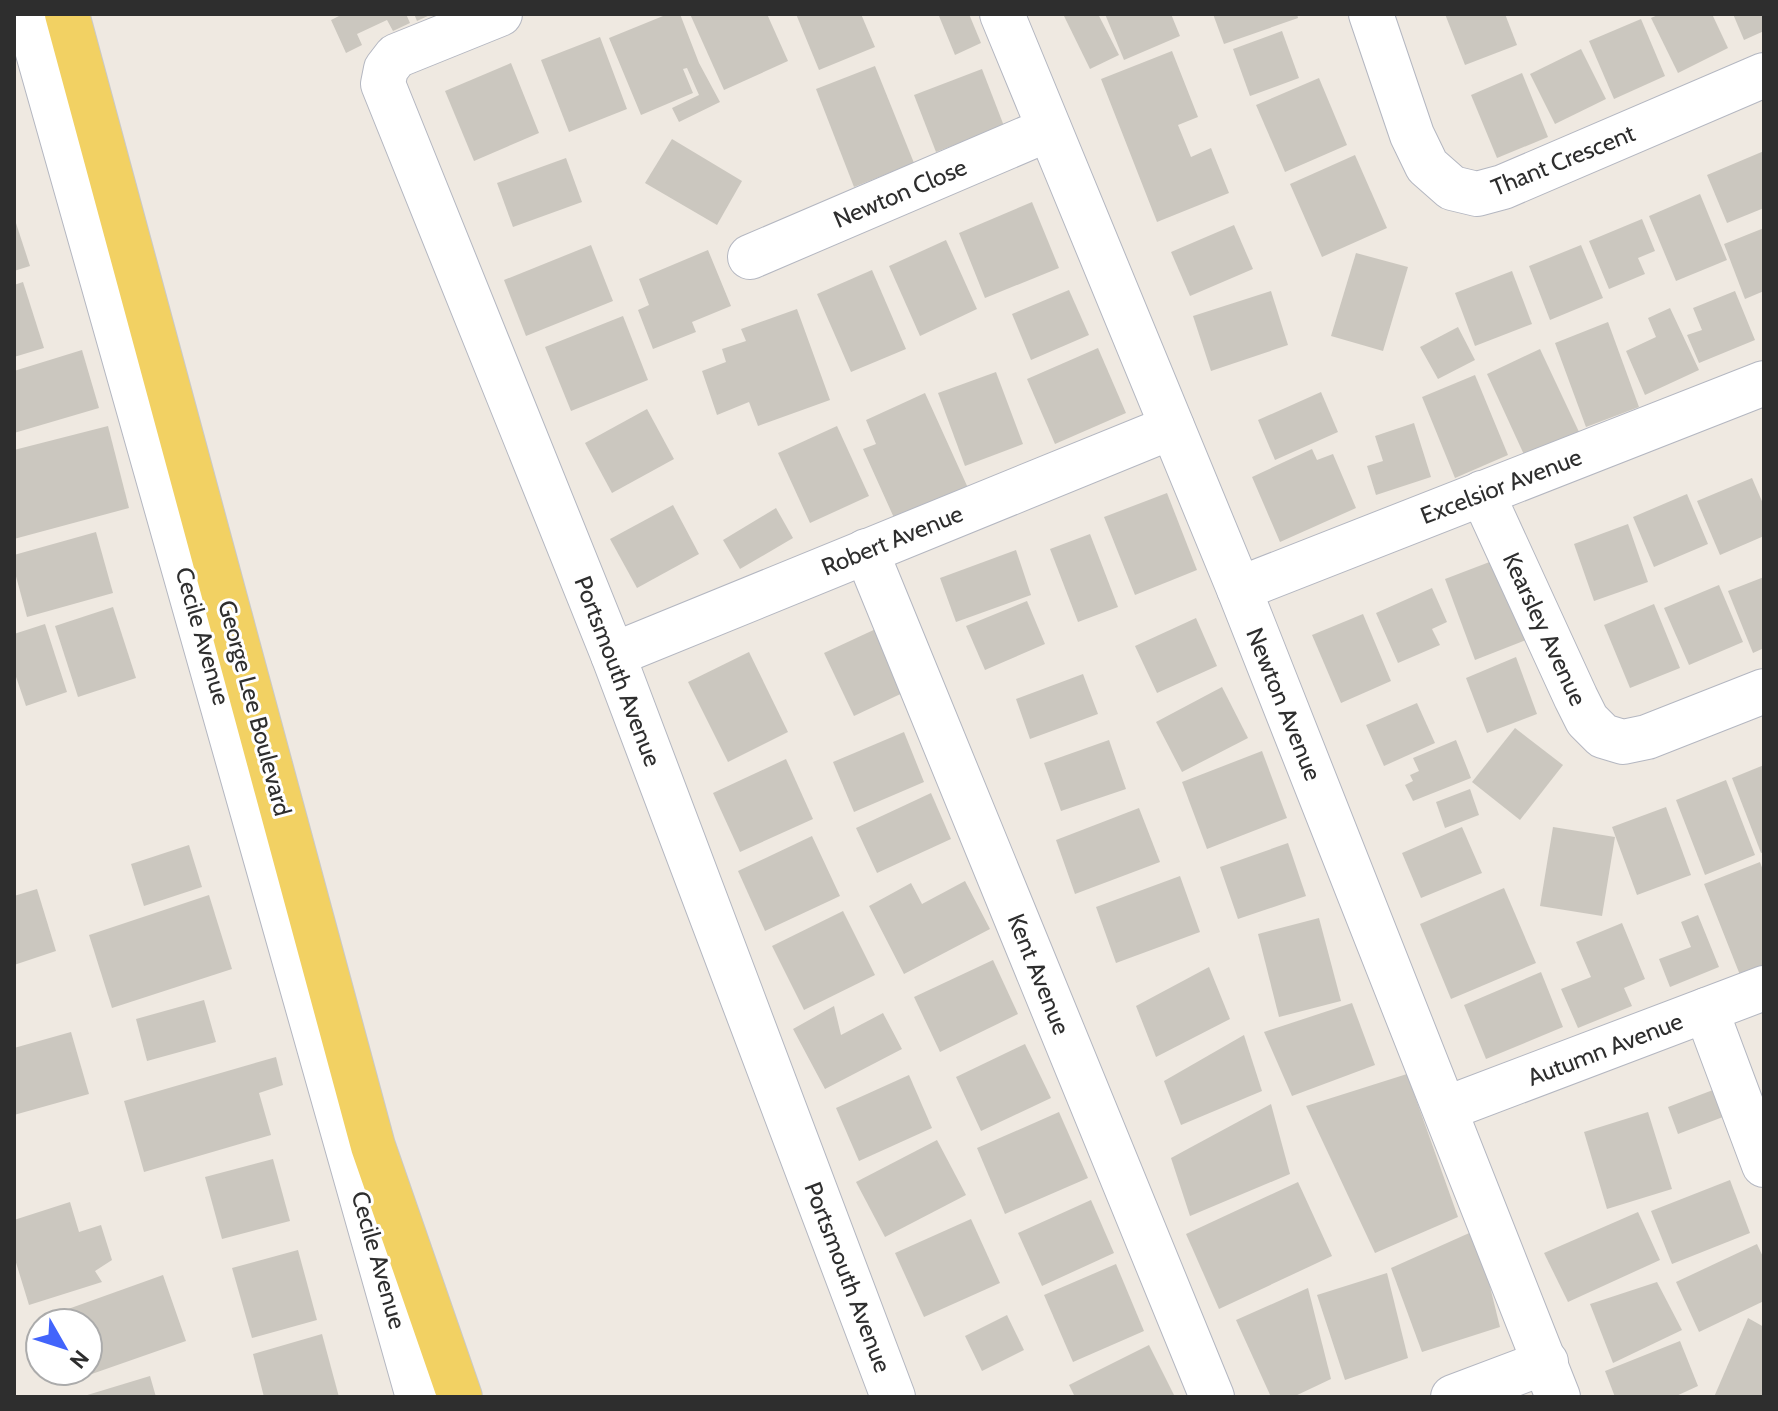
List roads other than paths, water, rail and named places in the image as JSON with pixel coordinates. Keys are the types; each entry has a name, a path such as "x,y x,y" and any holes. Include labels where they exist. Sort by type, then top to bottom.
{"main road":[{"name":"George Lee Boulevard","path":"67,14 373,1146 460,1397"}],"street":[{"name":"Cecile Avenue","path":"27,14 418,1397"},
{"name":"Portsmouth Avenue","path":"500,14 396,56 386,69 383,84 613,655 893,1397"},
{"name":"Newton Avenue","path":"1002,14 1239,589 1552,1380"},
{"name":"Thant Crescent","path":"1371,14 1412,135 1427,166 1452,188 1477,194 1503,187 1764,75"},
{"name":"Newton Close","path":"750,257 1049,129"},
{"name":"Excelsior Avenue","path":"1239,589 1764,383"},
{"name":"Robert Avenue","path":"613,655 1172,427"},
{"name":"Kearsley Avenue","path":"1482,493 1576,698 1587,720 1603,736 1623,742 1647,737 1764,691"},
{"name":"Kent Avenue","path":"866,551 1212,1397"},
{"name":"Autumn Avenue","path":"1445,1109 1764,988"},
{"path":"1706,1010 1764,1165"},
{"path":"1453,1397 1552,1380"}]}
